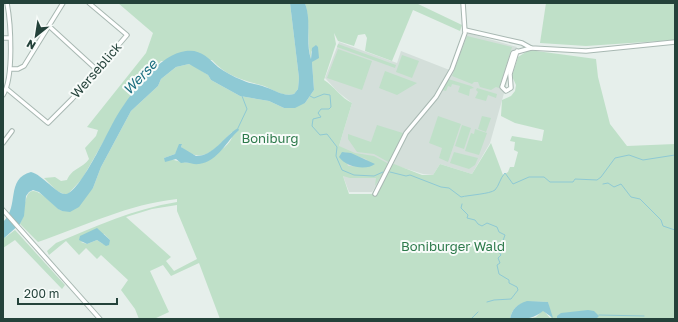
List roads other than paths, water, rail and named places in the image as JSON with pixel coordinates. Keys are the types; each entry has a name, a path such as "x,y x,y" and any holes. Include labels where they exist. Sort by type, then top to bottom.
{"street":[{"path":"3,95 7,89 10,69 8,3"},
{"path":"10,69 18,69 24,66 50,27 63,3"},
{"name":"Werseblick","path":"7,89 48,124 97,70 127,34 89,3"},
{"path":"375,194 406,133 432,102 448,77 465,32 463,3"},
{"path":"50,27 97,70"},
{"path":"465,32 522,43 531,48"},
{"path":"3,38 10,38"},
{"path":"517,51 510,74 511,88 510,91 506,91 503,88 503,85 513,55 517,51 531,48 595,51 675,42"},
{"path":"3,143 12,131"},
{"path":"4,211 100,319"}],"water":[{"path":"290,3 305,3 308,17 309,52 311,59 312,48 316,45 318,47 319,58 312,62 314,90 305,103 295,108 284,108 269,101 240,96 211,80 208,75 189,64 176,67 161,79 158,86 131,111 101,167 93,188 79,207 70,212 62,211 39,192 33,190 26,196 24,216 20,224 3,239 3,222 8,216 11,208 15,187 18,181 23,176 31,172 62,193 66,194 72,191 86,173 127,100 153,70 172,56 187,51 198,52 233,76 286,95 294,94 298,89 299,78"},
{"path":"238,128 239,130 234,134 222,150 206,162 199,164 186,162 181,163 176,159 165,162 164,158 175,154 179,144 182,144 181,147 196,156 202,155 213,150"},
{"path":"342,152 351,153 375,164 367,167 356,167 346,163 339,157"},
{"path":"97,228 110,240 109,245 106,246 97,240 87,244 79,240 80,236"},
{"path":"527,301 548,302 553,318 543,311 539,314 523,319 510,319 512,312 516,307"},
{"path":"588,310 594,311 599,316 596,319 557,319 557,316 561,313"}],"waterway":[{"path":"310,96 314,98 324,94 330,95 331,107 329,109 321,109 318,113 321,117 313,119 312,126 320,135 327,134 337,147 336,156 342,170 354,175 374,176 383,172"},
{"path":"238,128 247,109 242,96"},
{"path":"390,172 406,176 410,175 441,187 449,188 461,197 495,190 505,173 513,184 529,177 544,177 550,182 573,182 575,179 597,180 615,158 629,155 643,160 675,155"},
{"path":"603,184 608,183 614,187 621,184 631,197 640,199 661,220 663,226 675,230"},
{"path":"462,204 461,208 468,215 467,218 475,220 482,226 487,223 497,227 499,232 505,235 499,252 501,255 498,258 500,263 497,265 499,274 509,280 509,283 517,287 518,290 511,299 487,302"},
{"path":"471,319 478,312"},
{"path":"599,315 644,316"}],"water label":[{"name":"Werse","path":"140,77"}],"park label":[{"name":"Boniburg","path":"270,138"},
{"name":"Boniburger Wald","path":"453,246"}]}
